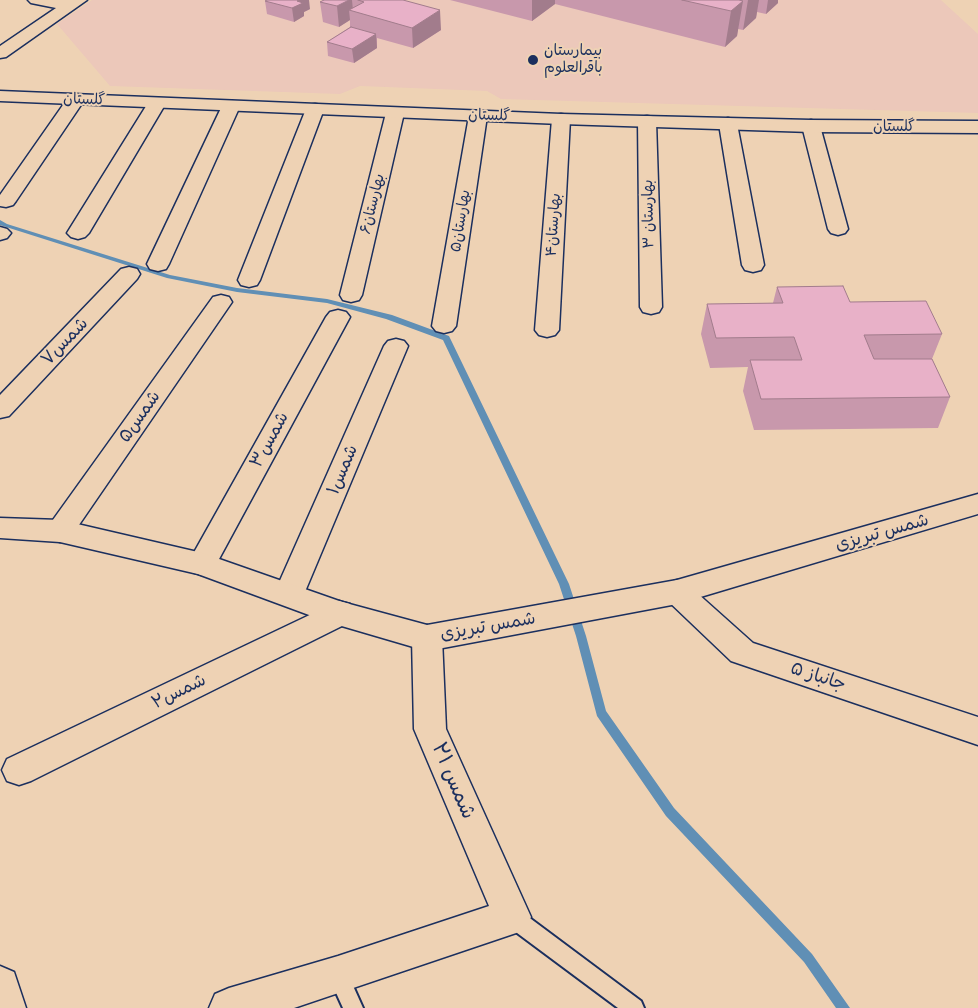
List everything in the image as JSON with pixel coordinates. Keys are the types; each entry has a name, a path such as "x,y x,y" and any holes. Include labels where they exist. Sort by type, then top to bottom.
{"street":[{"path":"36,0 74,3"},
{"path":"0,54 74,3"},
{"name":"گلستان","path":"0,96 561,119 811,126 978,127"},
{"path":"6,201 76,100"},
{"path":"78,233 157,103"},
{"path":"158,264 231,106"},
{"path":"249,280 315,109"},
{"name":"بهارستان۶","path":"350,295 395,113"},
{"name":"بهارستان۵","path":"444,326 478,116"},
{"name":"بهارستان۴","path":"547,330 561,119"},
{"name":"بهارستان ۳","path":"647,121 651,307"},
{"path":"728,124 753,265"},
{"path":"811,126 838,230"},
{"name":"شمس۷","path":"0,410 129,274"},
{"name":"شمس۵","path":"60,531 221,302"},
{"name":"شمس۳","path":"202,564 338,317"},
{"name":"شمس۱","path":"289,594 396,346"},
{"name":"شمس تبریزی","path":"0,528 60,531 202,564 338,613 427,638 676,592 976,506"},
{"name":"جانباز ۵","path":"676,592 742,652 978,731"},
{"name":"شمس۲","path":"19,770 338,613"},
{"name":"شمس ۲۱","path":"427,638 430,729 512,917"},
{"path":"229,1008 345,992 512,917"},
{"path":"0,986 6,1008"}],"lane":[{"path":"512,917 634,1008"}],"shaded area":[{"name":"بیمارستان باقرالعلوم","path":"92,0 941,0 978,34 978,113 501,99 487,91 360,86 340,94 110,86 57,24"}],"building":[{"path":"299,0 297,1 303,3 292,8 265,1"},
{"path":"324,0 349,0 337,6 320,2"},
{"path":"358,0 403,0 440,10 412,28 349,10 364,2"},
{"path":"682,0 739,0 743,1 731,11"},
{"path":"351,27 376,34 352,49 327,42"},
{"path":"843,286 850,302 926,301 942,334 864,335 874,359 932,359 950,397 761,399 750,360 802,360 794,337 716,338 707,304 783,303 777,287"}],"waterway":[{"path":"0,222 169,277 237,290 327,301 389,317 446,338 564,584 581,636 601,713 670,812 808,958 844,1008"}],"place":[{"name":"بیمارستان باقرالعلوم","path":"533,60"}]}
